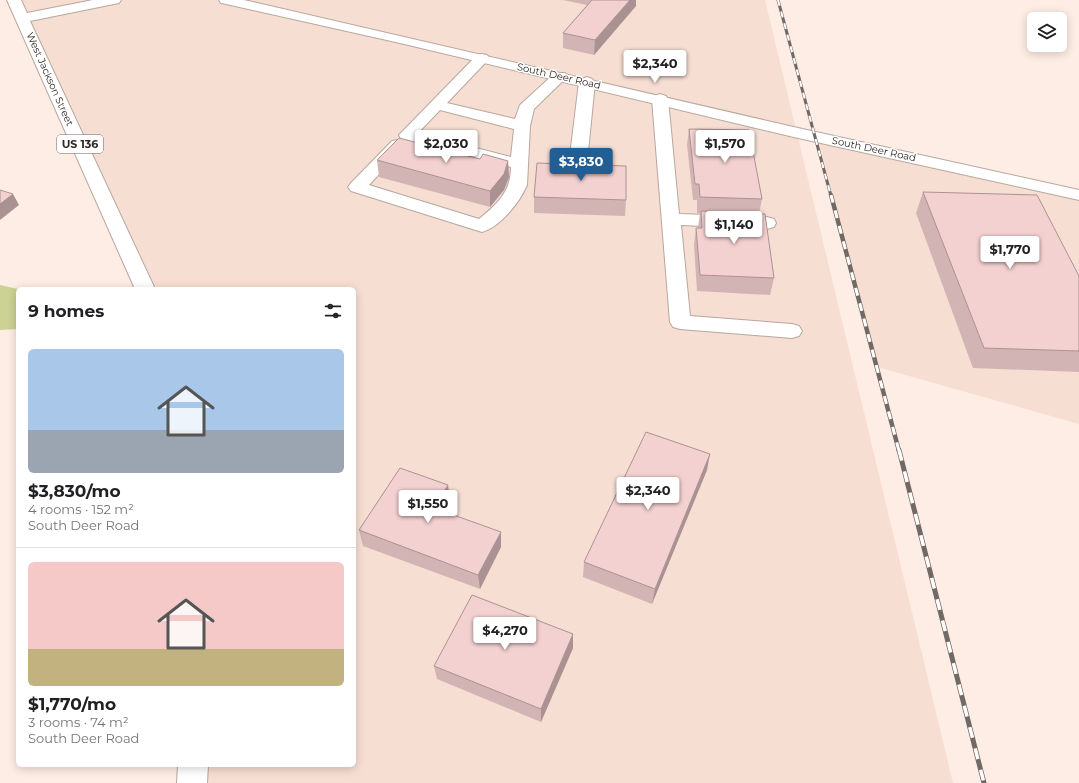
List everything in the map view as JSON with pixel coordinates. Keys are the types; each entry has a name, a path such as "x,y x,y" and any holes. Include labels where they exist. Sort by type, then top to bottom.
{"main road":[{"name":"West Jackson Street","path":"14,0 144,287"},
{"path":"23,18 114,0"},
{"name":"South Deer Road","path":"226,0 587,82 798,133 1079,195"},
{"path":"482,58 357,187 482,226 508,204 518,187 520,176 518,164 522,126 526,108 560,76"},
{"path":"577,172 587,82"},
{"path":"660,99 680,322 792,331"},
{"path":"438,105 522,126"},
{"path":"407,135 518,164"},
{"path":"670,219 767,223"},
{"path":"192,783 193,767"}],"shaded area":[{"path":"14,0 765,0 953,783 192,783 193,767 356,767 356,287 144,287"},
{"path":"814,136 1079,195 1079,424 877,367"}],"green space":[{"path":"0,285 16,289 16,329 0,330"}],"building":[{"path":"592,0 630,0 595,40 563,33"},
{"path":"689,129 749,130 762,199 700,197 699,184 695,184"},
{"path":"399,138 480,159 483,154 508,161 504,174 490,191 377,160"},
{"path":"537,163 626,166 626,200 534,197"},
{"path":"0,190 13,194 0,204"},
{"path":"923,192 1037,195 1079,276 1079,351 984,348"},
{"path":"701,211 765,214 774,278 700,275 696,228 702,228"},
{"path":"646,432 710,454 655,589 584,562"},
{"path":"400,468 448,485 434,508 501,532 478,575 359,530"},
{"path":"472,595 573,634 541,709 434,666"}],"railway":[{"path":"778,0 831,196"},
{"path":"831,195 899,451"},
{"path":"899,450 984,783"}]}
